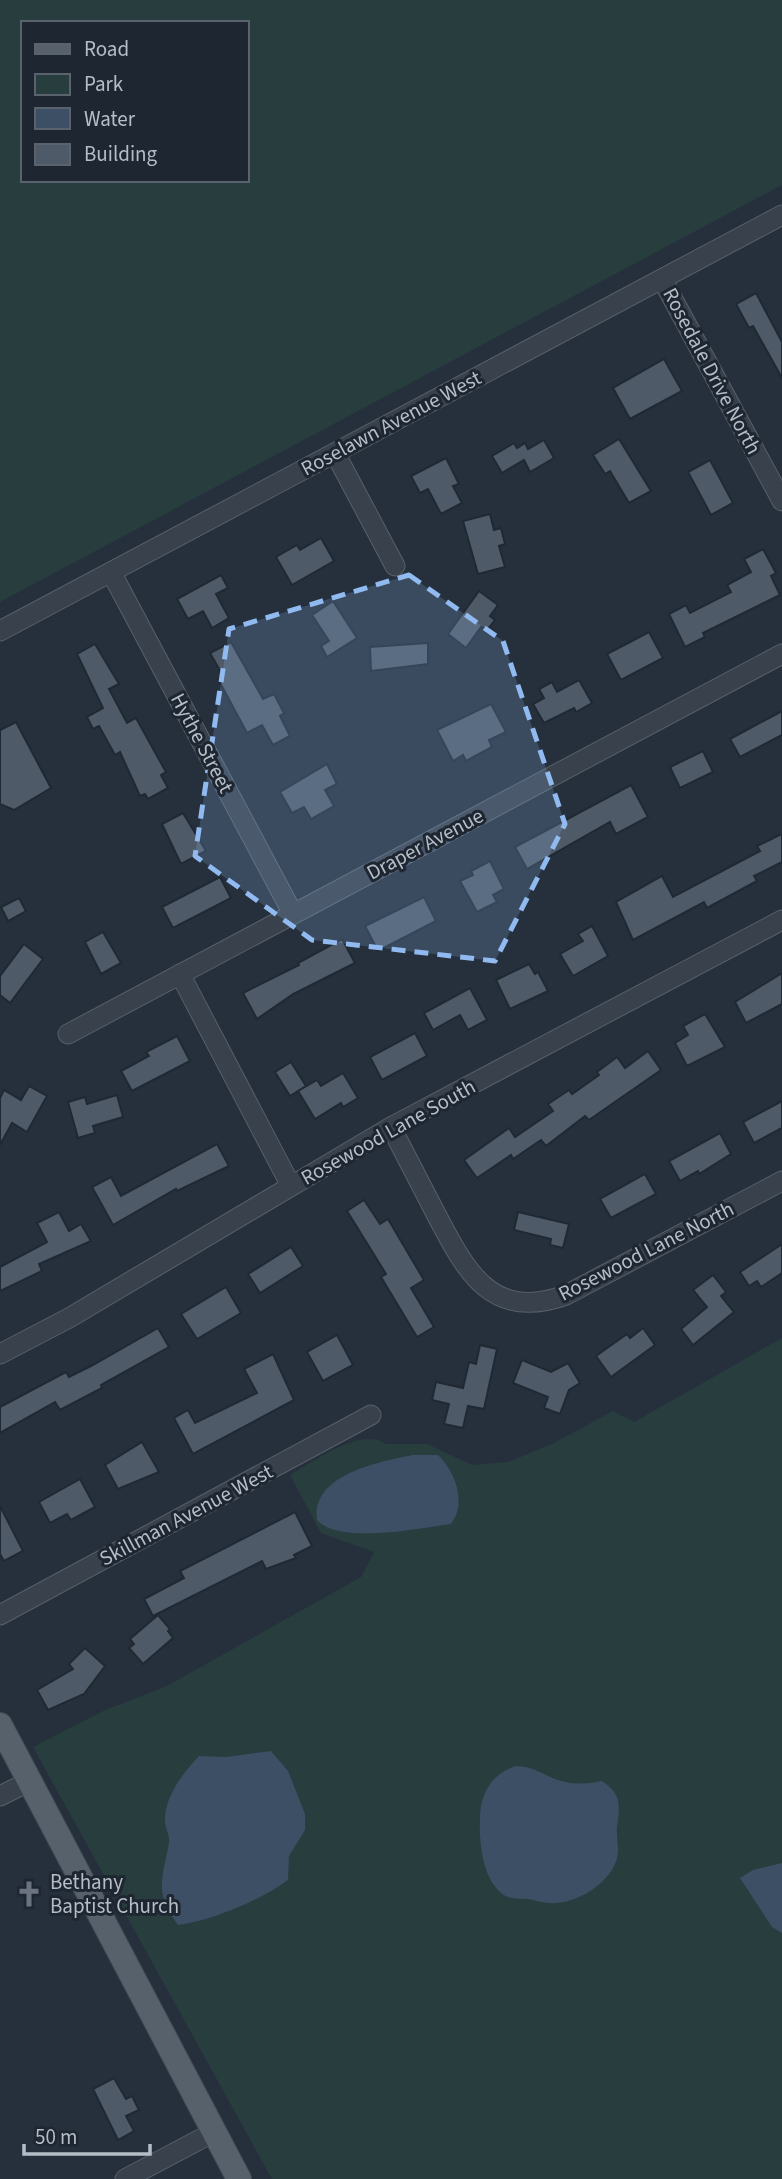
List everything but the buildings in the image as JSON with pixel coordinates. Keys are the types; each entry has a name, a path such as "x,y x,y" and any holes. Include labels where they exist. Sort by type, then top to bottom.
{"main road":[{"path":"0,1725 239,2179"}],"street":[{"name":"Roselawn Avenue West","path":"0,631 782,215"},
{"name":"Rosedale Drive North","path":"662,279 782,501"},
{"path":"335,453 395,566"},
{"name":"Hythe Street","path":"111,572 293,914"},
{"name":"Draper Avenue","path":"68,1034 782,654"},
{"name":"Rosewood Lane South","path":"0,1354 69,1318 391,1127 782,920"},
{"path":"180,974 291,1186"},
{"name":"Rosewood Lane North","path":"391,1127 466,1270 487,1289 512,1300 549,1301 566,1295 782,1181"},
{"name":"Skillman Avenue West","path":"0,1615 371,1415"},
{"path":"0,1796 30,1781"},
{"path":"125,2179 214,2132"}],"highlighted area":[{"path":"409,575 503,641 565,824 495,961 312,940 195,856 229,629"}],"green space":[{"path":"0,0 782,0 782,185 0,602"},
{"path":"782,1338 782,2179 272,2179 33,1747 105,1710 165,1687 361,1577 374,1552 321,1533 290,1475 324,1455 364,1439 386,1444 427,1444 472,1465 508,1462 552,1444 613,1411 634,1422","holes":["412,1455 438,1455 450,1470 459,1498 456,1516 451,1524 398,1531 352,1533 321,1501 339,1482 361,1469"]}],"water":[{"path":"412,1455 438,1455 450,1470 459,1498 456,1516 451,1524 361,1533 328,1528 317,1520 318,1504 325,1491 336,1481 366,1467"},
{"path":"271,1751 288,1771 305,1814 305,1830 289,1856 288,1880 235,1909 178,1925 165,1903 162,1885 169,1840 165,1822 171,1795 199,1756 226,1757"},
{"path":"516,1766 533,1769 569,1783 602,1781 616,1796 619,1806 617,1859 604,1880 578,1898 546,1903 508,1897 501,1893 488,1875 480,1837 482,1801 494,1779"},
{"path":"782,1863 782,1933 772,1927 740,1878 753,1870"}],"place":[{"name":"Bethany Baptist Church","path":"29,1894"}]}
